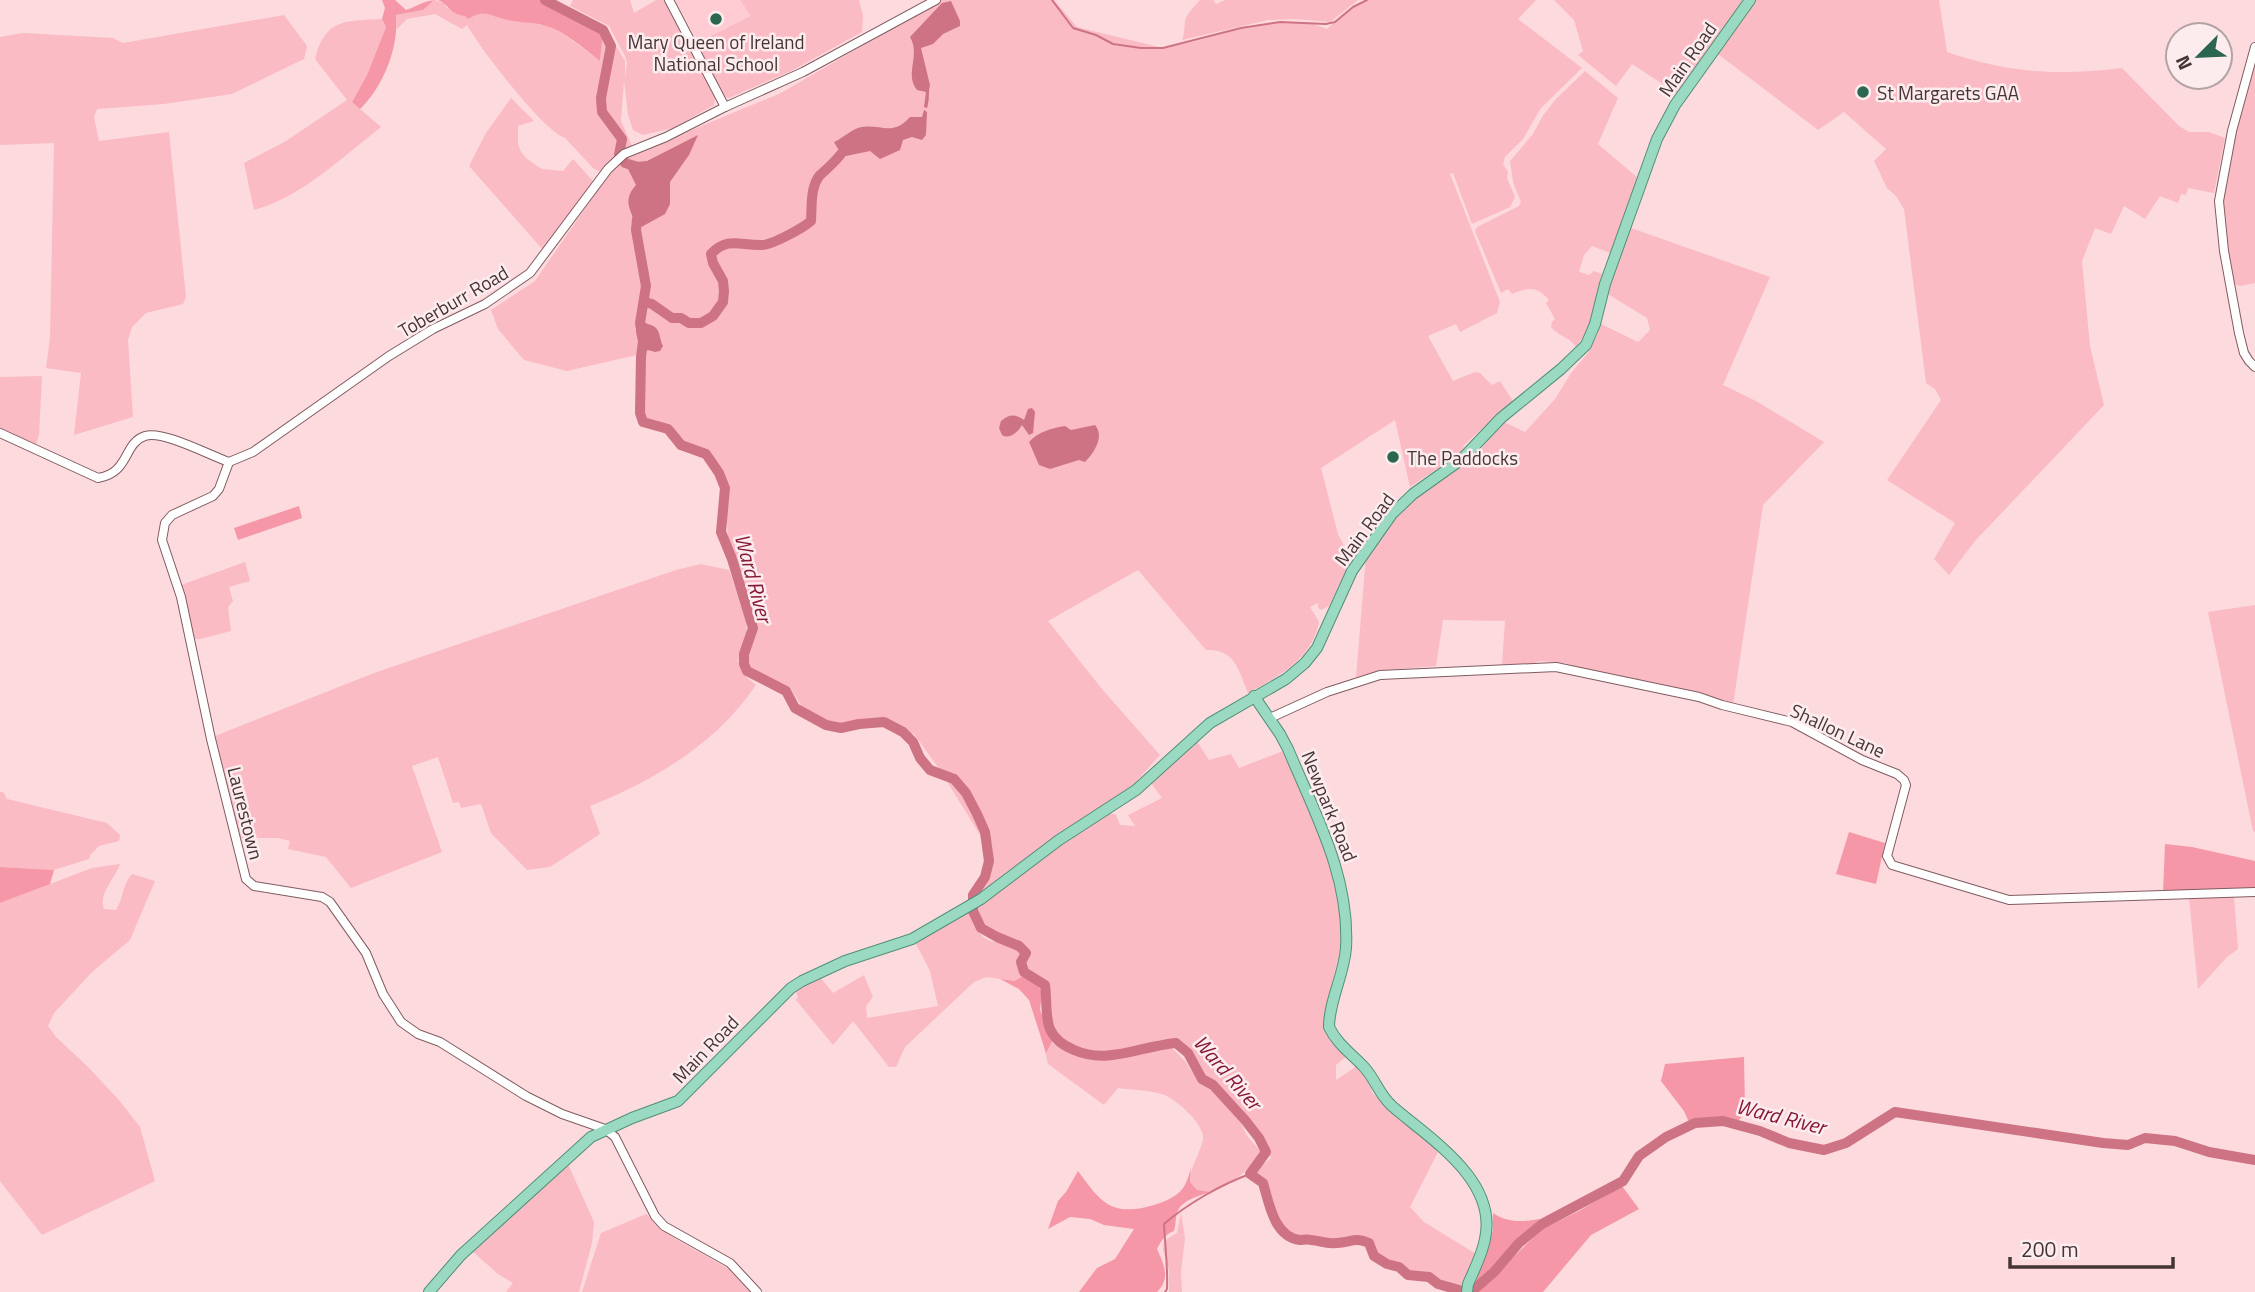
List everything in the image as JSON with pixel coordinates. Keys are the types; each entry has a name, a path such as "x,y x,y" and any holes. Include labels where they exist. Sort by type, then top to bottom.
{"main road":[{"name":"Main Road","path":"429,1292 461,1255 591,1137 678,1101 779,999 802,981 845,961 912,939 981,899 1059,840 1136,790 1210,723 1286,679 1312,654 1352,571 1392,514 1413,494 1462,459 1501,418 1586,345 1647,165 1666,120 1750,0"},
{"name":"Newpark Road","path":"1254,696 1270,718 1293,760 1333,855 1341,882 1346,953 1329,1027 1336,1040 1369,1072 1382,1096 1455,1159 1473,1183 1483,1204 1486,1239 1467,1291"}],"street":[{"path":"669,0 725,107"},
{"name":"Toberburr Road","path":"229,462 274,439 389,356 485,304 530,273 612,165 624,154 803,72 936,0"},
{"path":"2255,47 2232,131 2219,201 2239,333 2249,361 2255,368"},
{"path":"0,433 98,478 116,473 134,444 145,436 180,442 229,462"},
{"name":"Laurestown","path":"229,462 219,489 213,496 172,515 165,523 162,540 181,597 211,739 246,879 254,887 322,898 330,902 366,953 383,994 401,1022 418,1034 440,1042 526,1096 562,1114 605,1129"},
{"name":"Shallon Lane","path":"1270,718 1327,692 1380,675 1510,667 1571,669 1596,677 1699,697 1792,722 1861,760 1897,774 1906,785 1887,856 1892,865 2009,900 2255,892"},
{"path":"605,1129 615,1137 656,1216 664,1226 730,1263 757,1292"}],"shaded area":[{"path":"382,0 395,0 406,10 434,0 423,10 396,15 395,41 388,66 376,90 360,109 352,102 367,75 386,27 382,19 385,8"},
{"path":"434,0 444,3 447,8 476,14 488,12 504,19 545,25 565,35 600,61 603,32 607,31 625,61 625,78 627,63 625,56 609,26 570,6 573,0 630,0 634,13 656,0 664,0 715,97 714,105 673,128 643,135 633,130 628,115 624,80 621,121 632,146 602,172 594,169 528,105 484,51 467,25 462,29 435,14 407,19 397,29 396,15 423,10"},
{"path":"438,0 542,0 603,32 600,61 559,31 486,14 478,14 468,19"},
{"name":"Mary Queen of Ireland National School","path":"675,0 740,0 752,16 698,43"},
{"path":"740,0 859,0 863,16 862,32 791,71 729,98 722,96 695,44 751,16"},
{"path":"941,0 1054,0 1077,27 1163,48 1280,22 1313,24 1327,29 1344,13 1365,0 1536,0 1518,19 1582,68 1541,108 1523,139 1505,157 1503,164 1515,197 1510,207 1472,224 1453,173 1450,174 1500,302 1497,313 1460,332 1456,324 1428,336 1453,381 1475,372 1480,373 1492,385 1500,381 1513,401 1464,445 1462,452 1410,487 1395,420 1321,468 1338,534 1351,560 1329,606 1321,610 1318,603 1310,607 1319,622 1315,635 1301,657 1292,665 1248,693 1230,657 1216,650 1206,650 1138,570 1048,621 1102,689 1160,755 1132,786 1005,873 1006,876 973,899 972,896 986,874 988,848 940,770 914,734 884,723 832,726 804,710 791,689 741,668 756,614 728,540 725,482 707,458 677,449 666,427 645,421 637,355 567,371 524,360 498,329 491,310 535,281 615,165 629,156 781,93"},
{"path":"1200,0 1213,0 1216,4 1225,0 1358,0 1330,22 1268,20 1182,40 1186,18"},
{"path":"1554,0 1743,0 1678,94 1632,64 1616,86 1578,55 1583,51 1574,20"},
{"path":"1756,0 1939,0 1947,52 1992,64 2034,71 2076,72 2122,68 2179,126 2189,132 2209,132 2225,138 2214,193 2188,188 2186,195 2181,194 2178,203 2160,196 2145,219 2124,206 2111,234 2095,228 2082,261 2090,346 2104,405 1975,541 1949,575 1934,559 1955,523 1887,480 1941,400 1935,389 1926,383 1904,209 1887,188 1874,161 1886,149 1844,112 1818,130 1718,54"},
{"path":"951,1 960,26 943,34 933,44 921,48 930,85 927,108 924,107 926,92 917,90 913,84 914,51 910,37 942,3"},
{"path":"284,15 307,46 304,59 232,94 164,104 97,109 94,117 99,141 169,132 186,297 183,304 146,313 132,327 128,340 133,417 74,435 81,373 46,368 50,338 54,143 0,145 0,37 23,33 113,38 123,43"},
{"path":"382,19 386,27 367,75 352,102 381,127 305,186 272,204 254,210 244,163 286,141 347,100 315,59 325,36 339,24"},
{"path":"2255,64 2255,283 2240,286 2233,283 2229,272 2221,202 2240,114"},
{"path":"1585,71 1618,98 1598,144 1638,178 1613,254 1592,246 1584,255 1579,272 1589,275 1594,271 1605,275 1587,332 1576,347 1551,327 1555,319 1546,303 1549,300 1540,292 1528,289 1512,294 1508,289 1501,293 1475,231 1477,227 1519,206 1521,202 1513,182 1510,161 1533,134 1555,100"},
{"path":"511,98 534,121 518,126 518,144 527,159 542,169 563,171 573,159 594,182 544,251 469,166 486,133"},
{"path":"924,110 927,112 926,135 922,140 912,137 903,140 900,150 880,159 870,151 846,156 841,154 834,142 858,128 897,127 910,117 922,117"},
{"path":"698,135 689,155 670,182 670,204 665,214 636,230 628,202 636,185 625,163 647,161"},
{"path":"1631,228 1770,277 1723,385 1756,401 1824,442 1763,505 1733,705 1564,663 1540,661 1528,665 1502,664 1505,621 1443,620 1436,666 1387,670 1356,677 1366,556 1396,513 1480,450 1504,422 1525,432 1555,399 1571,373 1588,353 1598,334 1599,323 1638,342 1650,330 1647,318 1606,293"},
{"path":"639,315 645,316 643,321 657,329 663,346 660,351 640,350 636,330"},
{"path":"42,376 39,435 36,444 0,429 0,377"},
{"path":"1032,408 1035,412 1033,433 1029,435 1022,425 1011,436 1002,435 999,428 1001,421 1012,416 1024,420 1028,409"},
{"path":"1095,425 1099,439 1085,462 1079,460 1050,469 1039,465 1029,442 1037,436 1065,426 1071,430"},
{"path":"299,506 302,518 238,540 234,528"},
{"path":"245,562 250,581 229,587 233,601 228,607 231,631 194,639 181,585"},
{"path":"701,564 729,570 747,619 746,642 738,661 746,677 756,685 723,725 703,742 660,772 590,806 600,834 550,867 527,870 491,833 481,804 461,808 459,802 453,803 438,757 412,766 442,852 351,888 326,857 288,849 290,841 278,838 241,838 215,736 374,673 676,570"},
{"path":"2255,605 2255,832 2208,612"},
{"path":"1196,740 1209,760 1231,754 1239,768 1283,751 1322,842 1330,865 1340,913 1340,948 1325,1013 1326,1032 1347,1056 1336,1065 1336,1080 1357,1066 1368,1081 1373,1094 1439,1150 1410,1207 1424,1222 1476,1254 1461,1289 1430,1276 1408,1273 1399,1266 1382,1263 1376,1260 1372,1245 1364,1242 1350,1240 1318,1244 1285,1234 1276,1225 1261,1188 1252,1174 1271,1158 1252,1136 1242,1116 1224,1093 1202,1079 1185,1050 1168,1040 1100,1054 1064,1043 1051,1028 1047,991 1041,981 1030,974 1024,953 979,925 974,907 995,895 1074,834 1110,813 1116,815 1120,825 1135,826 1128,815 1162,798 1151,783"},
{"path":"0,792 3,792 7,799 107,823 120,835 119,841 99,846 89,859 54,870 0,867"},
{"path":"1849,832 1885,843 1876,884 1836,874"},
{"path":"2165,844 2255,861 2255,889 2163,893"},
{"path":"120,864 103,897 104,909 116,910 132,874 155,881 130,940 92,972 54,1013 48,1026 118,1099 140,1127 155,1181 42,1235 0,1181 0,903 92,868"},
{"path":"0,867 54,870 50,884 0,903"},
{"path":"2234,897 2238,949 2227,957 2198,989 2189,898"},
{"path":"968,910 983,937 1017,950 1024,975 1015,981 986,977 974,982 905,1047 896,1067 889,1067 853,1021 833,1045 796,1000 798,997 795,990 820,977 833,993 864,975 873,997 866,1006 867,1018 938,1006 930,971 916,944"},
{"path":"1024,975 1038,984 1042,993 1040,1010 1053,1040 1046,1053 1029,1000 1019,989 1000,979 1015,981"},
{"path":"1041,1035 1075,1054 1089,1057 1116,1057 1166,1046 1174,1050 1198,1080 1219,1096 1238,1117 1247,1136 1262,1153 1246,1171 1230,1183 1215,1191 1197,1190 1190,1182 1203,1134 1188,1113 1162,1094 1118,1088 1104,1105 1048,1064"},
{"path":"1744,1057 1745,1108 1748,1110 1738,1121 1721,1118 1689,1122 1661,1081 1665,1064"},
{"path":"567,1162 594,1222 592,1243 579,1292 506,1292 513,1283 498,1274 471,1250"},
{"path":"1191,1168 1190,1182 1197,1190 1210,1192 1182,1205 1177,1213 1174,1231 1166,1236 1157,1249 1165,1276 1157,1292 1079,1292 1097,1268 1115,1259 1134,1229 1070,1217 1048,1229 1058,1201 1078,1171 1105,1202 1117,1208 1133,1209 1153,1206 1171,1198 1186,1184"},
{"path":"1622,1186 1639,1209 1591,1235 1543,1292 1474,1292 1542,1229"},
{"path":"1181,1213 1185,1238 1181,1272 1182,1292 1169,1292 1164,1241 1177,1233"},
{"path":"1493,1213 1516,1221 1540,1219 1492,1272 1474,1287 1493,1231"},
{"path":"646,1214 674,1238 729,1269 752,1292 582,1292 601,1233"}],"waterway":[{"name":"Ward River","path":"545,0 603,30 611,46 601,98 602,112 622,139 619,155 625,163 638,167"},
{"path":"1052,0 1073,28 1113,44 1141,48 1163,48 1241,28 1280,22 1326,24 1335,22 1353,7 1367,0"},
{"path":"645,302 672,318 681,318 689,323 701,323 713,316 723,302 724,291 723,281 711,254 723,245 767,244 787,236 811,221 812,197 817,180 841,154"},
{"name":"Ward River","path":"637,219 636,230 646,286 640,323 643,341 640,413 643,422 668,429 681,445 706,454 719,473 725,488 721,532 753,628 744,654 747,671 786,691 795,708 826,725 841,728 884,722 903,732 913,742 920,758 930,770 954,779 966,793 985,832 989,861 985,877 973,895 973,911 981,928 1019,946 1026,953 1021,962 1024,972 1045,985 1048,1024 1060,1042 1074,1050 1099,1056 1176,1043 1188,1053 1202,1079 1213,1085 1259,1138 1266,1152 1250,1174 1263,1183 1270,1209 1284,1233 1291,1238 1326,1243 1364,1241 1369,1243 1374,1256 1399,1267 1408,1275 1429,1277 1438,1284 1466,1292"},
{"name":"Ward River","path":"1471,1292 1494,1272 1519,1243 1542,1224 1623,1181 1639,1156 1666,1137 1695,1123 1723,1121 1760,1131 1789,1143 1824,1150 1846,1143 1895,1112 2103,1143 2128,1145 2145,1138 2175,1141 2209,1152 2255,1160"},
{"path":"1165,1292 1167,1272 1164,1224 1205,1195 1250,1174"}],"place":[{"name":"Mary Queen of Ireland National School","path":"716,19"},
{"name":"St Margarets GAA","path":"1863,92"},
{"name":"The Paddocks","path":"1393,457"}]}
